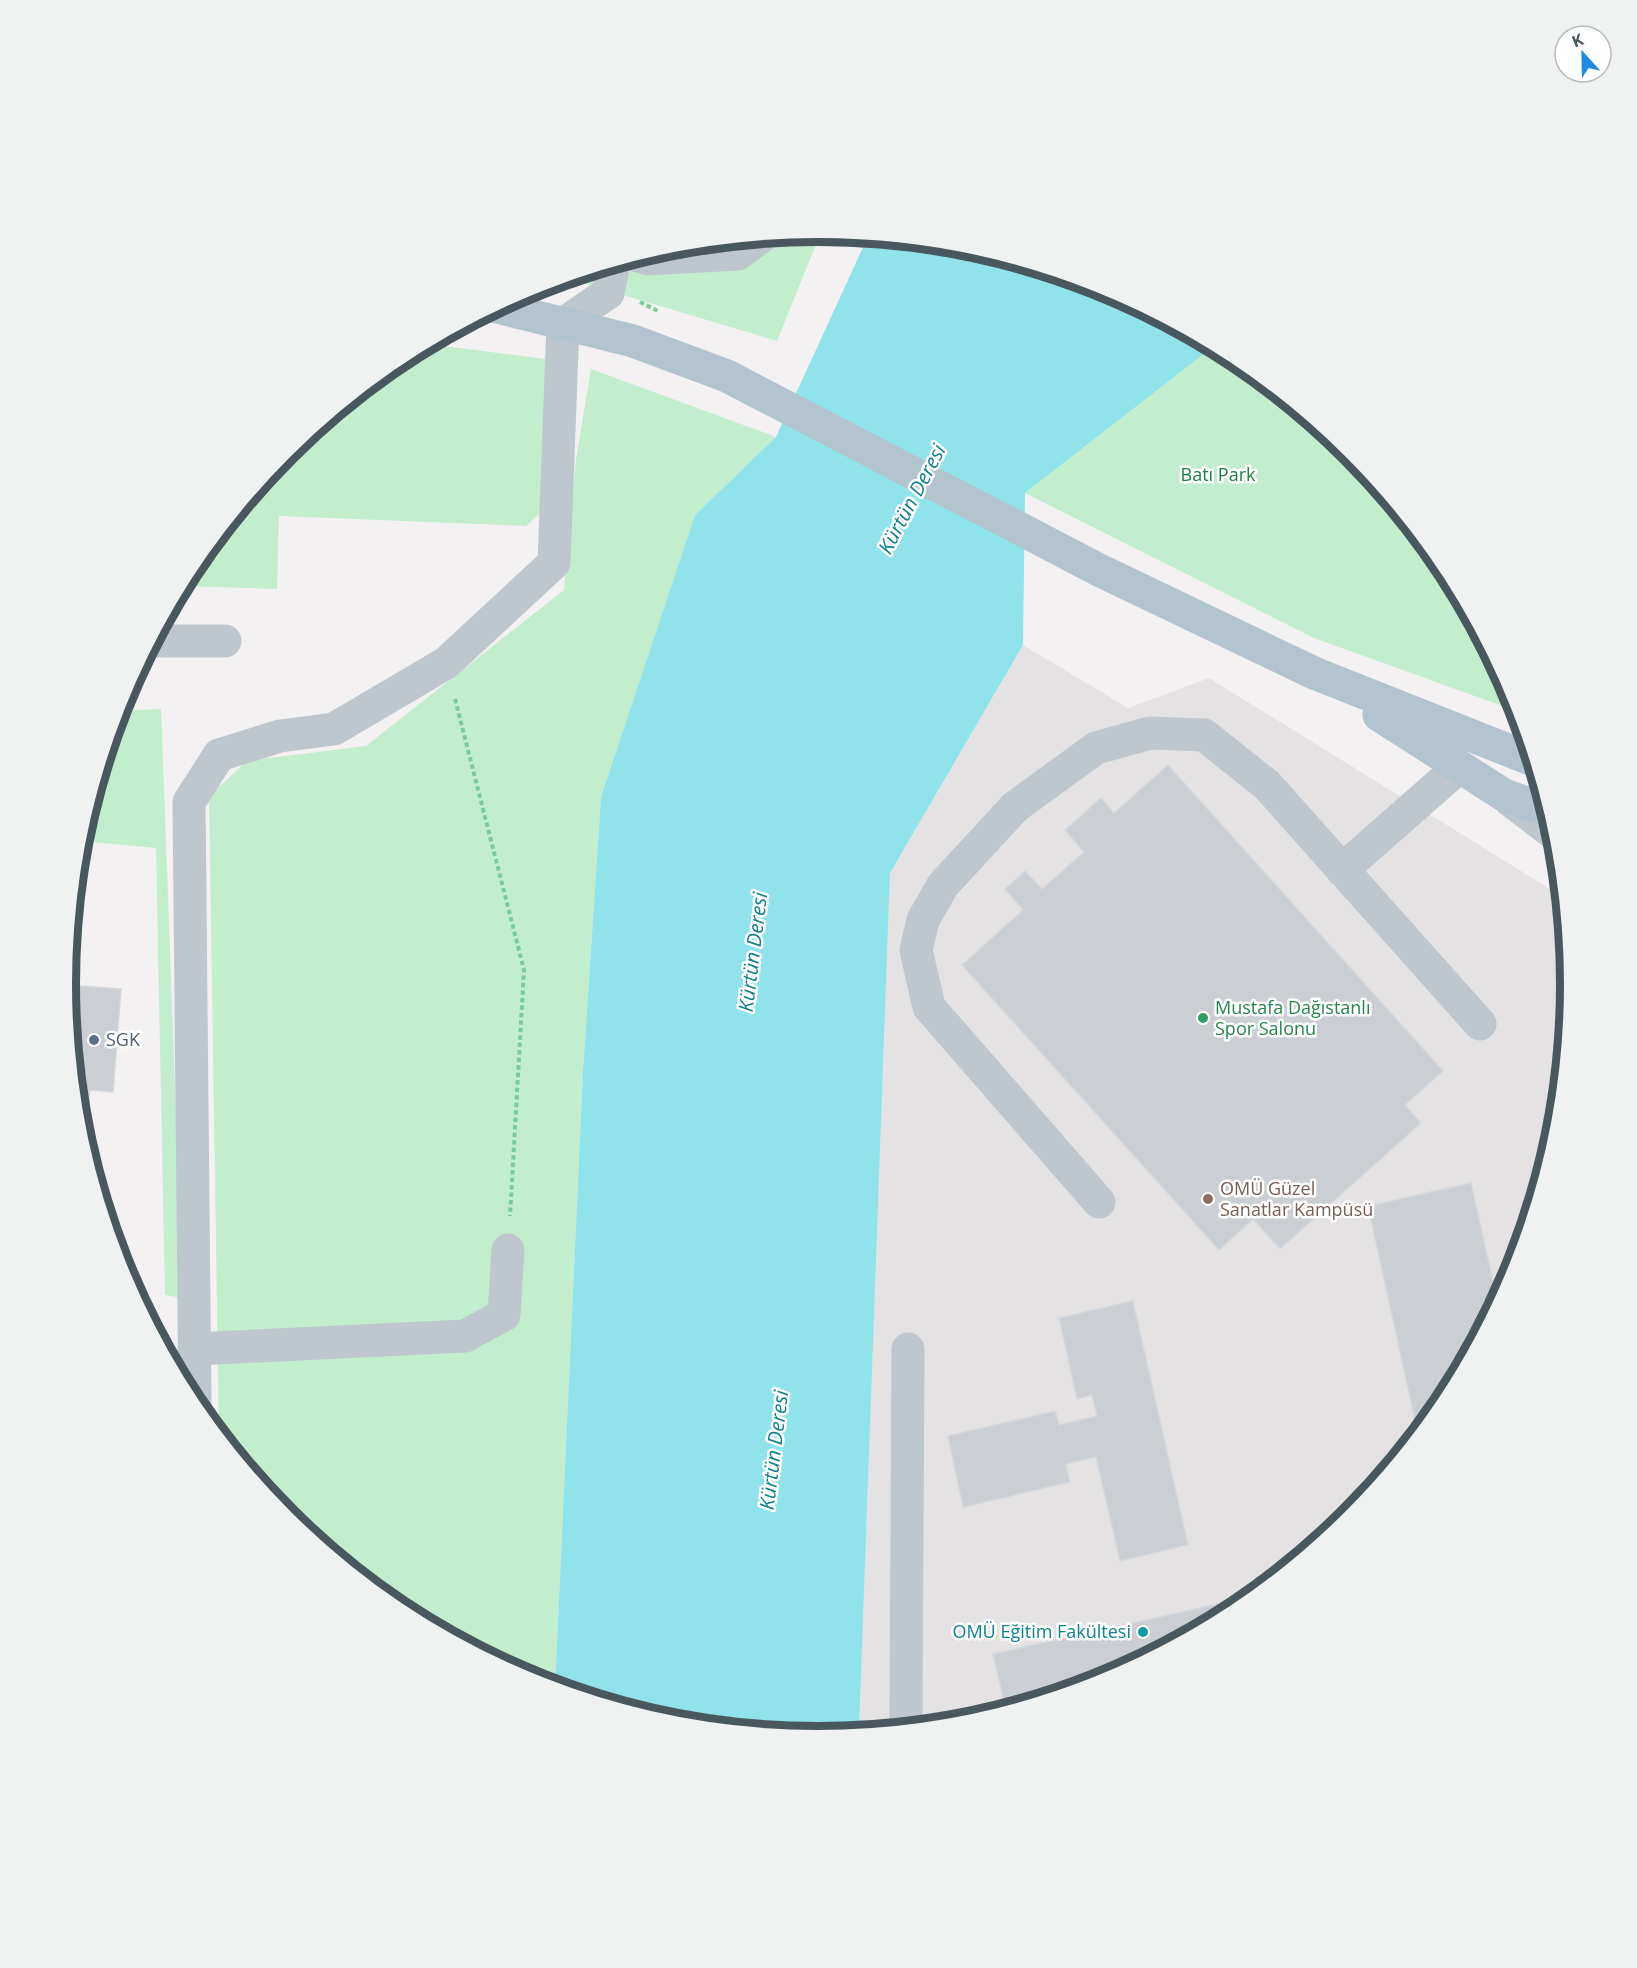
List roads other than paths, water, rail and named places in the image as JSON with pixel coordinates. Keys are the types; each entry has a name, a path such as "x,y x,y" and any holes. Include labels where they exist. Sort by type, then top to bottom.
{"main road":[{"path":"509,310 633,341 727,376 1099,570 1314,673 1524,757"},
{"path":"1314,673 1504,795 1539,807"}],"street":[{"path":"665,258 738,254 749,246"},
{"path":"195,1384 189,801 219,755 280,736 334,729 446,663 554,563 563,324 608,293 612,271"},
{"path":"161,641 225,641"},
{"path":"1099,1202 929,1007 916,950 922,920 944,885 1016,807 1096,748 1150,733 1204,735 1267,785 1480,1024"},
{"path":"1342,870 1459,767"},
{"path":"1504,795 1543,826"},
{"path":"194,1349 465,1336 504,1315 508,1250"},
{"path":"906,1721 909,1349"}],"water":[{"name":"Kürtün Deresi","path":"864,244 915,248 963,256 1057,281 1102,298 1147,319 1207,352 1025,493 1023,645 890,873 859,1724 818,1726 722,1720 626,1701 555,1678 583,1071 601,797 695,515 776,437"}],"place":[{"name":"Mustafa Dağıstanlı Spor Salonu","path":"1203,1018"},
{"name":"SGK","path":"94,1040"},
{"name":"OMÜ Güzel Sanatlar Kampüsü","path":"1208,1199"},
{"name":"OMÜ Eğitim Fakültesi","path":"1143,1632"}],"park label":[{"name":"Batı Park","path":"1218,475"}]}
